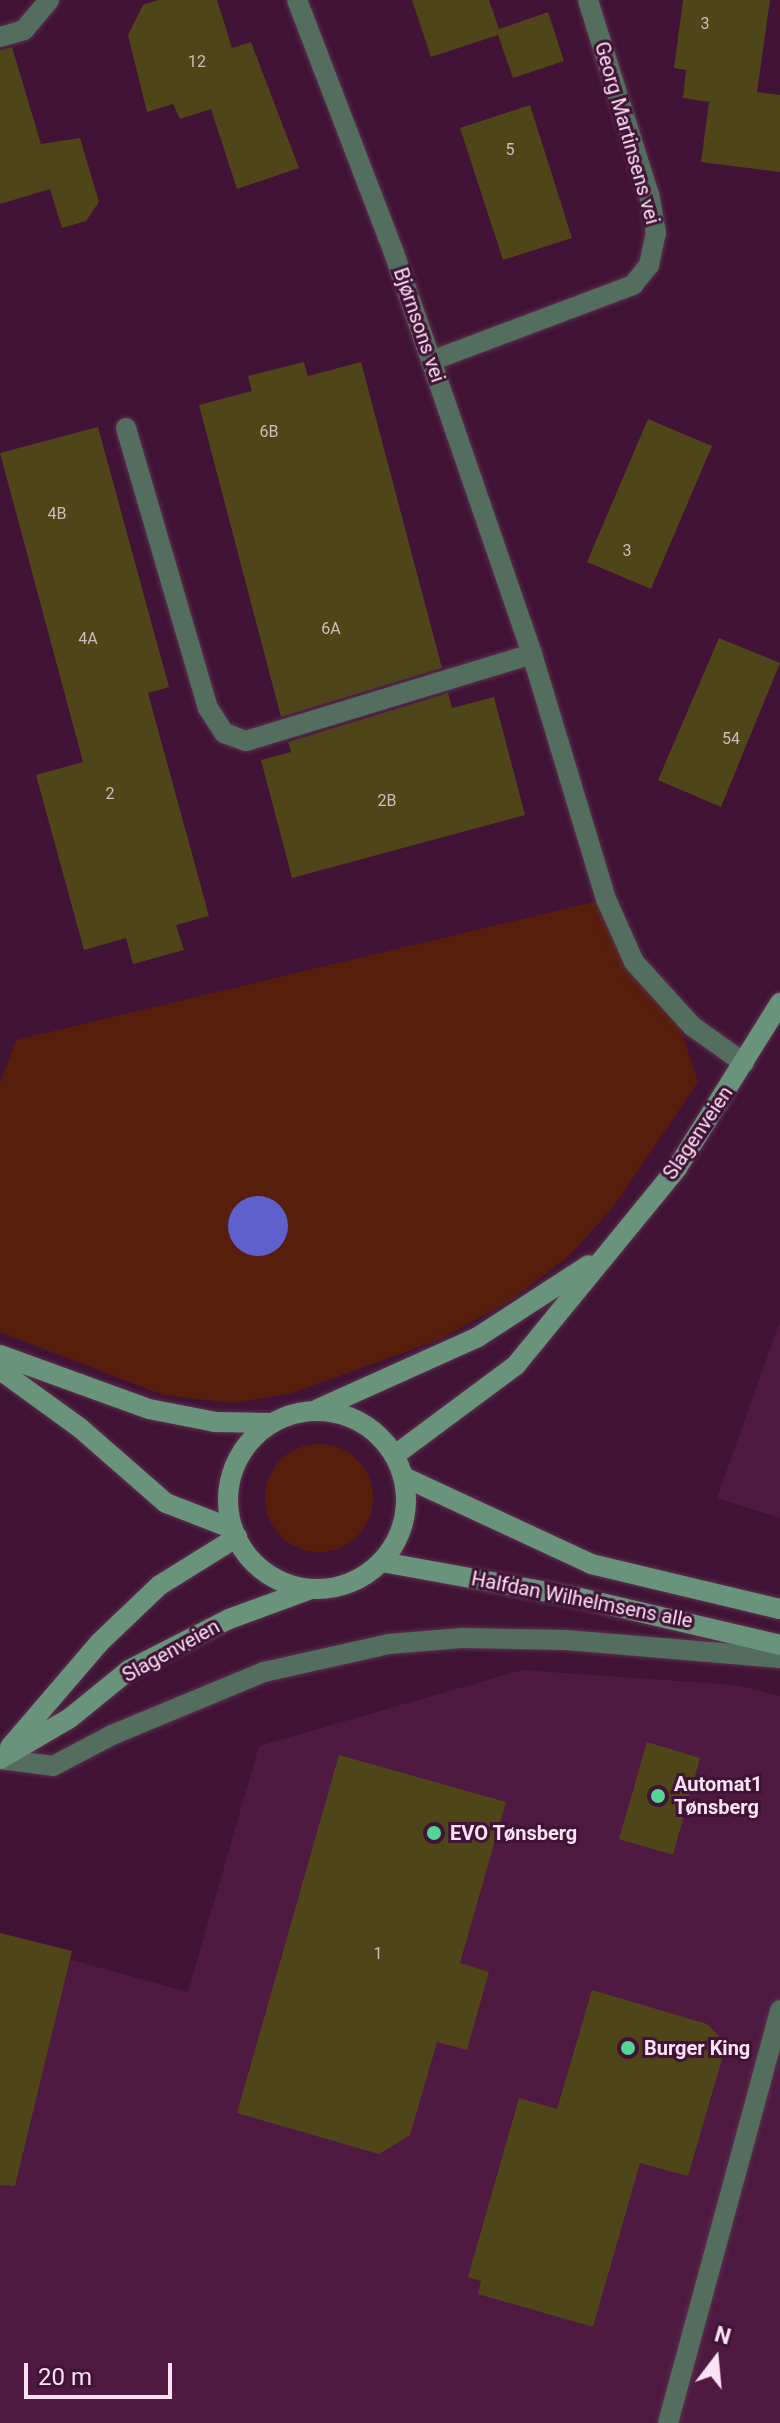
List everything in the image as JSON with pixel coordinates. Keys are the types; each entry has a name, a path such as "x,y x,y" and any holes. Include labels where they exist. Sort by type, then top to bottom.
{"main road":[{"name":"Slagenveien","path":"395,1455 516,1365 677,1168 780,1003"},
{"name":"Slagenveien","path":"315,1411 478,1337 606,1255"},
{"path":"0,1355 149,1409 215,1422 272,1423 315,1411 361,1422 395,1455 404,1477 407,1507 399,1537 382,1562 350,1583 312,1589 263,1571 235,1533 228,1495 237,1461 272,1423"},
{"path":"0,1370 80,1428 166,1503 235,1533"},
{"name":"Halfdan Wilhelmsens alle","path":"404,1477 591,1564 780,1609"},
{"path":"0,1759 99,1643 193,1560 235,1533"},
{"name":"Halfdan Wilhelmsens alle","path":"382,1562 594,1601 780,1645"},
{"name":"Slagenveien","path":"0,1759 70,1718 129,1670 229,1619 312,1589"}],"street":[{"path":"0,37 24,30 49,0"},
{"name":"Bjørnsons vei","path":"297,0 431,361 532,654 606,899 634,962 692,1026 744,1063"},
{"name":"Georg Martinsens vei","path":"431,361 633,285 649,265 656,233 649,195 588,0"},
{"path":"126,428 208,708 224,733 246,741 532,654"},
{"path":"0,1759 53,1766 124,1730 264,1672 389,1644 462,1638 566,1640 780,1658"},
{"path":"668,2423 780,2010"}],"shaded area":[{"path":"606,899 673,1006 698,1082 614,1206 568,1257 511,1300 441,1339 292,1393 234,1403 163,1395 0,1332 0,1083 16,1040"},
{"path":"258,1196 279,1205 288,1226 279,1247 258,1256 237,1247 228,1226 237,1205"},
{"path":"780,1321 780,1518 717,1498"},
{"path":"319,1444 340,1448 357,1460 369,1477 373,1498 369,1519 357,1536 340,1548 319,1552 298,1548 281,1536 269,1519 265,1498 269,1477 281,1460 298,1448"},
{"path":"522,1670 735,1685 780,1696 780,2423 0,2423 0,1940 188,1992 259,1746"}],"building":[{"path":"158,0 217,0 232,48 251,42 299,168 237,189 211,109 180,119 173,104 147,112 128,35 143,5"},
{"path":"412,0 489,0 499,29 548,12 564,61 513,78 498,35 431,57"},
{"path":"683,0 770,0 757,92 780,95 780,172 701,162 709,102 683,98 686,70 674,68"},
{"path":"12,47 41,144 80,138 99,202 86,221 62,228 50,189 0,204 0,50"},
{"path":"530,105 572,238 503,260 460,128"},
{"path":"304,362 308,376 361,362 442,668 281,717 199,405 252,391 248,376"},
{"path":"648,419 712,446 651,589 587,562"},
{"path":"98,427 169,687 148,693 209,916 176,925 184,950 133,964 126,938 84,950 36,775 83,762 0,453"},
{"path":"719,638 780,663 721,807 658,780"},
{"path":"448,693 452,708 494,697 525,815 292,878 261,760 291,752 288,742"},
{"path":"647,1742 700,1758 673,1855 619,1839"},
{"path":"339,1755 506,1802 460,1963 489,1972 467,2050 437,2042 410,2135 379,2154 237,2113"},
{"path":"0,1933 72,1951 15,2186 0,2185"},
{"path":"592,1990 707,2024 718,2035 722,2059 688,2176 640,2163 593,2327 478,2294 481,2281 468,2277 519,2098 557,2109"}],"place":[{"name":"Automat1 Tønsberg","path":"658,1796"},
{"name":"EVO Tønsberg","path":"434,1833"},
{"name":"Burger King","path":"628,2048"}]}
